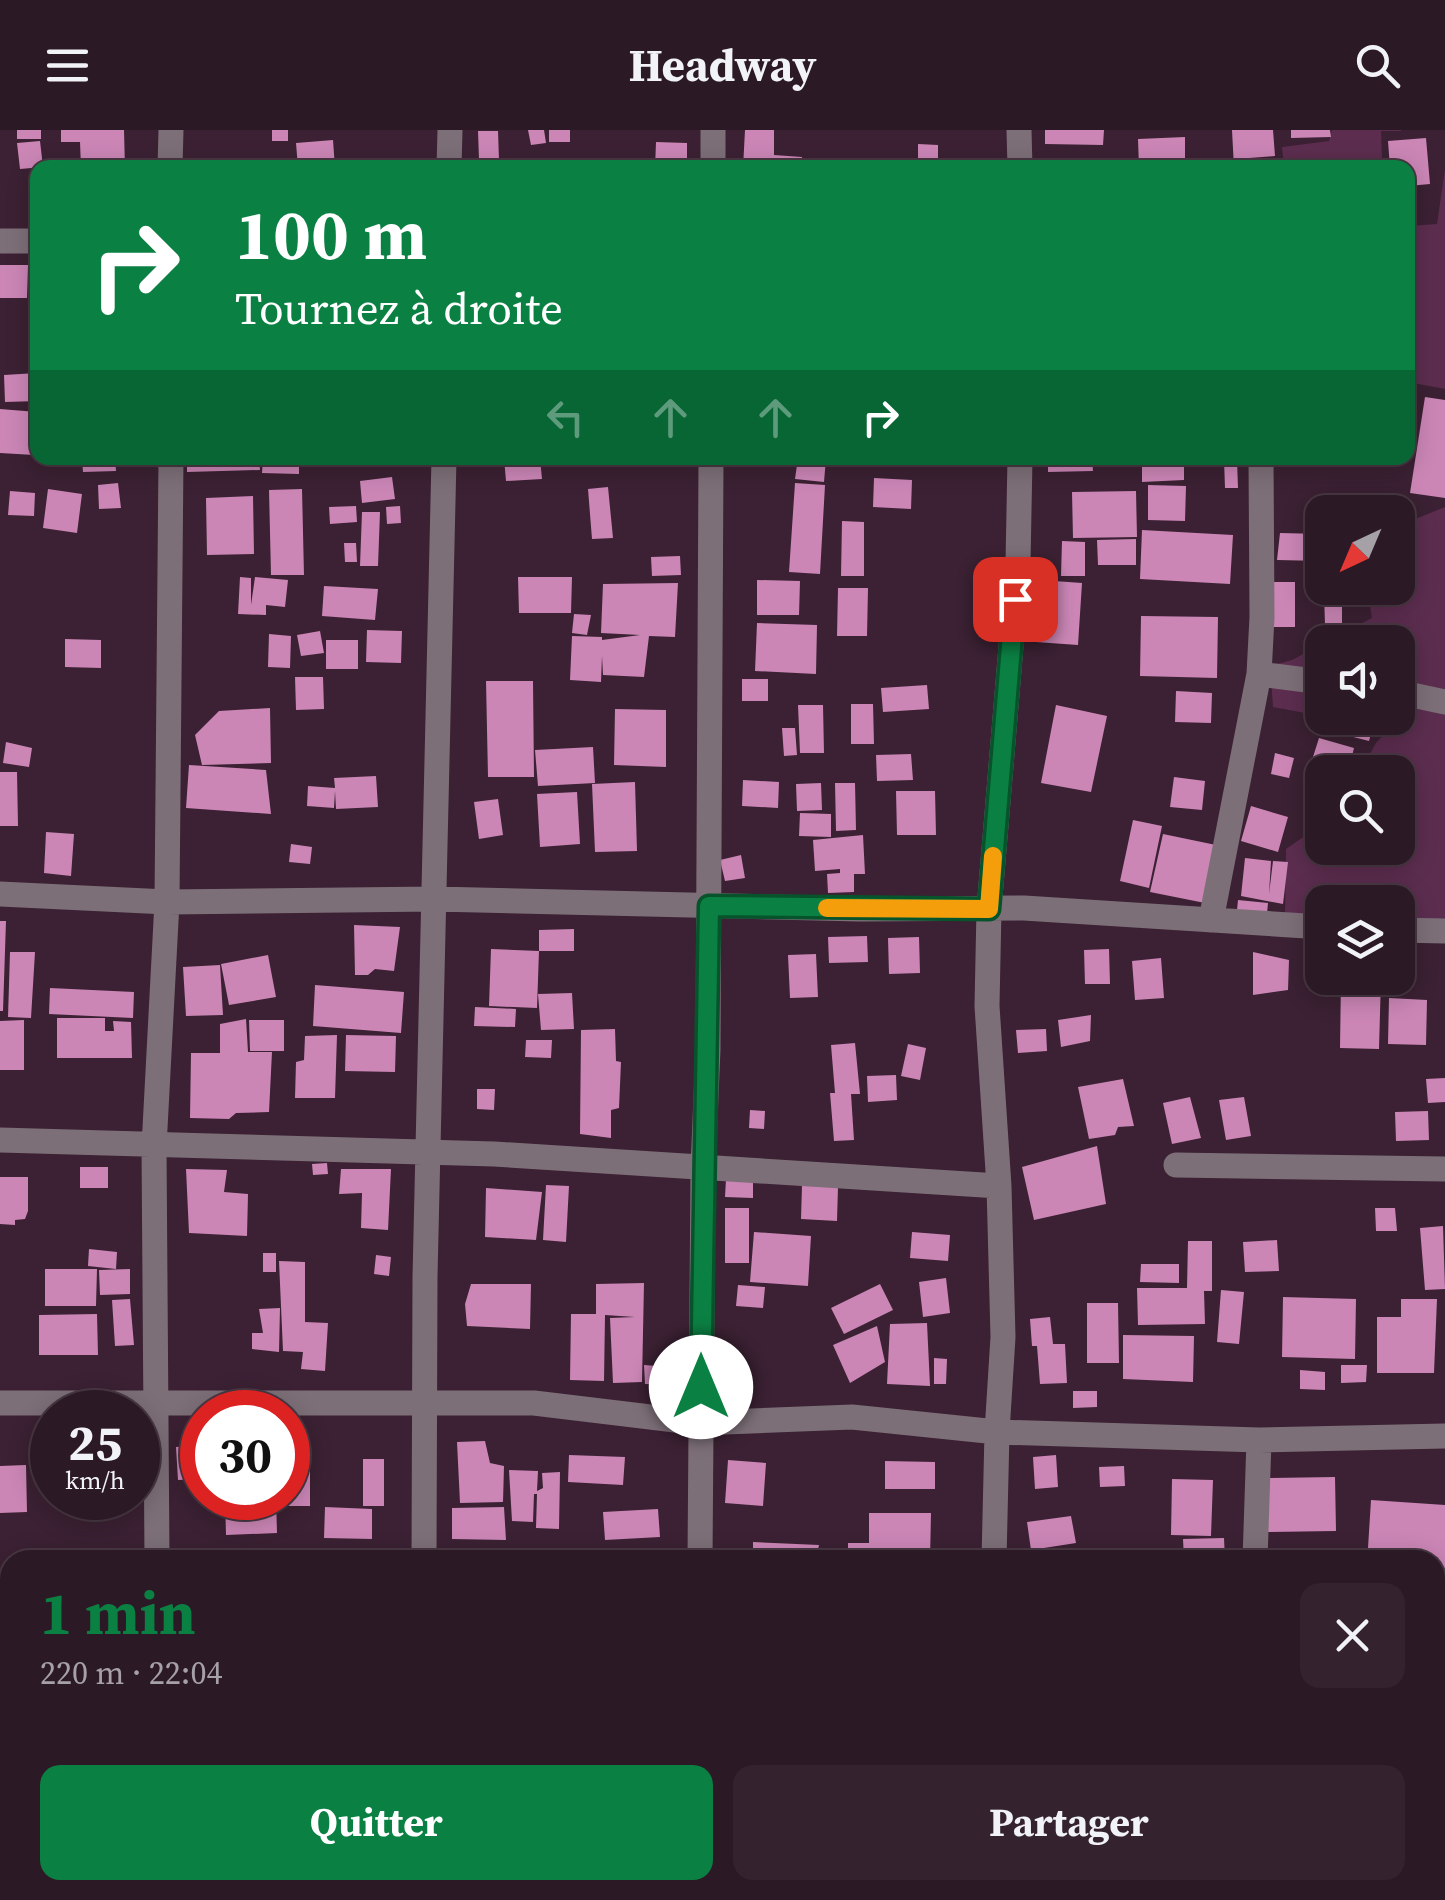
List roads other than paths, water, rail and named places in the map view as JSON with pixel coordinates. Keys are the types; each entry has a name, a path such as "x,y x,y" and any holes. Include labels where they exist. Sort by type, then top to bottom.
{"street":[{"path":"170,160 171,130"},
{"path":"449,160 450,130"},
{"path":"713,130 713,160"},
{"path":"1019,130 1020,160"},
{"path":"0,241 30,241"},
{"path":"157,1390 154,1147 167,902 171,465"},
{"path":"424,1550 428,1152 444,465"},
{"path":"700,1550 711,465"},
{"path":"994,1550 996,1432 1003,1338 999,1186 987,1006 989,909 1018,563 1020,465"},
{"path":"1210,920 1259,674 1261,465"},
{"path":"1259,674 1305,680"},
{"path":"1415,696 1445,702"},
{"path":"0,894 167,902 435,899 989,909 1305,926"},
{"path":"1415,930 1445,931"},
{"path":"0,1140 428,1152 999,1186"},
{"path":"1176,1165 1445,1169"},
{"path":"0,1403 30,1403"},
{"path":"160,1404 534,1403 700,1424 852,1417 996,1432 1259,1440 1445,1436"},
{"path":"1254,1550 1259,1440"},
{"path":"157,1520 157,1550"}]}
